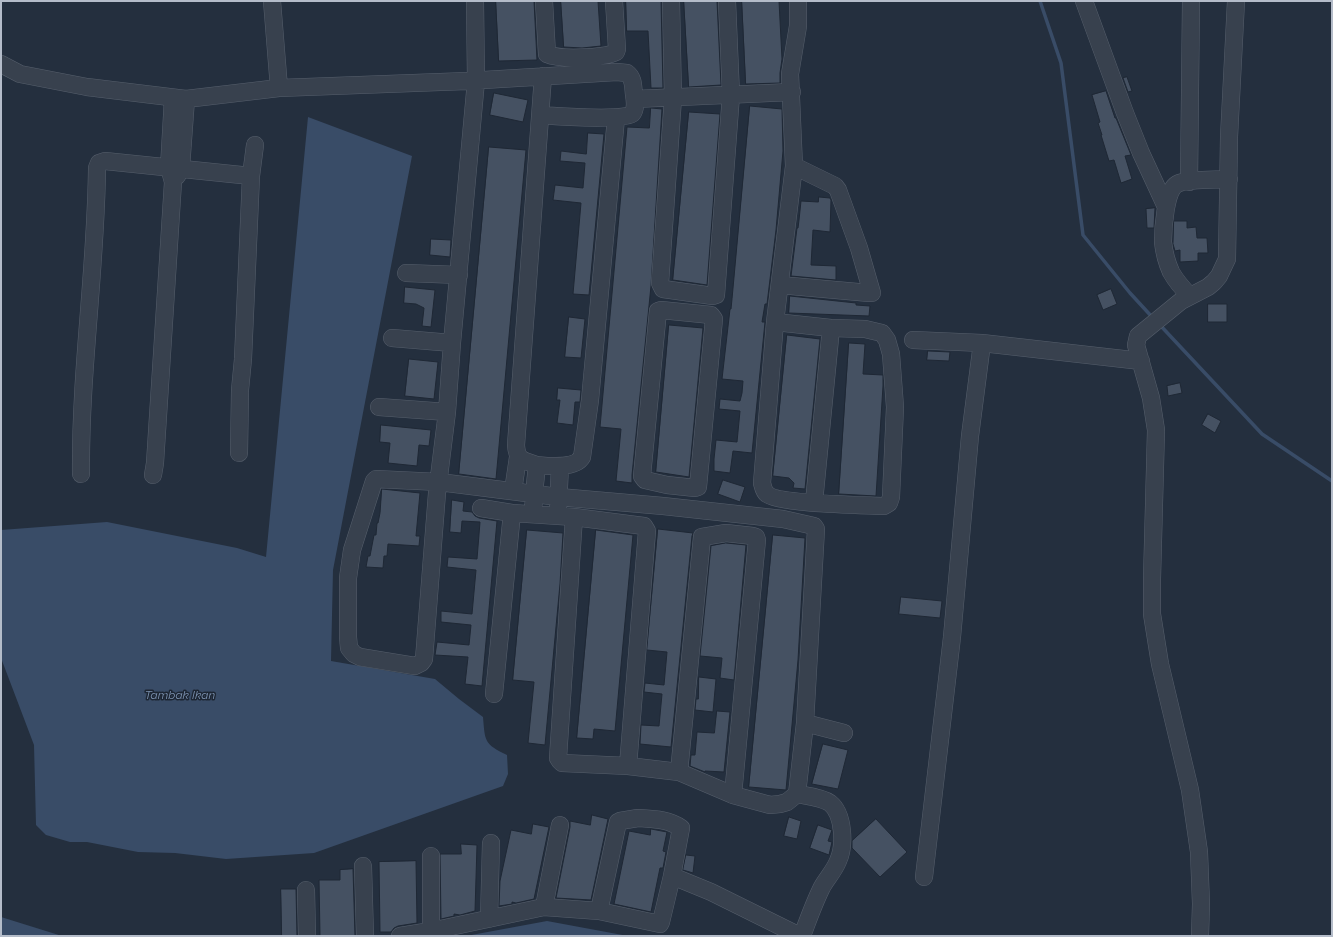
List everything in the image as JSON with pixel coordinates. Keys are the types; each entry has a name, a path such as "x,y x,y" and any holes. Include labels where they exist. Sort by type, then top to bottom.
{"street":[{"path":"272,1 279,88"},
{"path":"474,1 476,81 447,412 439,482 436,501 424,659 421,663 415,666 360,657 354,654 350,648 348,637 348,578 352,550 376,479 439,482 559,497 663,506 783,519 814,526 816,532 805,723 797,794 787,802 770,805 733,795 679,772 628,766 562,763 560,761 558,758 566,517 559,497 560,466"},
{"path":"540,115 616,118 632,114 634,111 635,99 632,79 627,73 576,66 547,54 544,1"},
{"path":"1,64 20,74 87,87 179,98 279,88 476,81 543,76 616,52 614,1"},
{"path":"671,1 673,98 660,283 663,289 713,296 716,295 732,95 726,1"},
{"path":"775,322 831,328 865,329 882,333 887,340 891,354 895,407 891,497 889,503 884,506 784,500 771,497 766,494 762,483 775,322 794,166 792,92 790,74 798,26 798,1"},
{"path":"1084,1 1124,113 1166,208"},
{"path":"1189,182 1191,1"},
{"path":"1200,936 1201,904 1199,852 1190,790 1160,664 1152,614 1156,430 1151,398 1136,345 1138,336 1185,299 1208,287 1214,282 1219,276 1227,259 1229,137 1236,1"},
{"path":"1,77 20,74"},
{"path":"513,491 518,457 516,445 543,76"},
{"path":"635,99 792,92"},
{"path":"153,475 179,98"},
{"path":"518,457 522,460 537,465 560,466 579,462 582,457 591,393 616,118"},
{"path":"238,453 251,176 255,145"},
{"path":"81,474 83,397 97,168 100,163 105,161 174,172 251,176"},
{"path":"780,286 872,293 859,248 838,190 835,186 794,166"},
{"path":"1185,299 1180,285 1171,272 1163,243 1166,208 1172,189 1177,184 1229,179"},
{"path":"406,273 459,275"},
{"path":"661,310 711,315 714,319 698,487 667,486 645,480 642,476 658,312 661,310"},
{"path":"814,502 831,328"},
{"path":"392,338 452,343"},
{"path":"913,340 982,343 1141,361"},
{"path":"924,877 952,637 970,436 982,343"},
{"path":"379,407 447,412"},
{"path":"533,514 537,465"},
{"path":"663,506 667,486"},
{"path":"783,519 784,500"},
{"path":"481,508 512,513 566,517 644,526 647,531 628,766"},
{"path":"494,694 512,513"},
{"path":"726,533 727,514"},
{"path":"679,772 702,537 726,533 753,536 756,537 757,540 733,795"},
{"path":"805,723 844,734"},
{"path":"672,876 711,892 801,936 822,886 839,861 842,844 842,831 835,809 830,804 823,800 797,794"},
{"path":"400,936 431,931 544,907 599,911 660,924 672,876 681,829 680,827 669,822 651,819 638,818 620,821 599,911"},
{"path":"544,907 560,825"},
{"path":"489,919 491,843"},
{"path":"431,856 431,931"},
{"path":"363,866 365,936"},
{"path":"306,890 307,936"}],"water":[{"name":"Tambak Ikan","path":"308,117 412,156 333,570 331,661 435,679 483,717 484,732 487,741 494,748 507,755 508,774 503,786 314,853 226,859 175,853 138,852 87,842 70,842 46,835 36,825 34,745 1,658 1,530 107,522 237,548 266,557"},
{"path":"1,917 62,936 1,936"},
{"path":"547,921 628,936 466,936"}],"building":[{"path":"496,1 534,1 537,60 499,61"},
{"path":"561,1 598,1 601,46 582,48 564,47"},
{"path":"626,1 661,1 663,88 651,88 648,31 627,31"},
{"path":"684,1 717,1 721,85 689,87"},
{"path":"742,1 779,1 782,59 780,83 746,84"},
{"path":"1127,77 1132,91 1128,92 1123,78"},
{"path":"1106,91 1115,118 1131,155 1125,156 1132,179 1121,183 1114,160 1109,161 1101,135 1098,123 1100,122 1092,95"},
{"path":"494,93 528,100 523,122 490,115"},
{"path":"750,106 782,109 783,151 776,230 767,304 765,304 762,322 765,322 752,453 733,451 730,473 714,471 714,459 716,440 737,442 740,411 719,409 720,399 740,401 742,393 743,381 722,379 731,309"},
{"path":"651,108 662,109 651,286 632,483 616,481 621,429 600,427 627,127 649,128"},
{"path":"689,112 720,114 707,285 673,280"},
{"path":"588,133 604,134 589,295 573,294 581,203 553,200 555,185 583,188 585,163 560,161 561,151 586,154"},
{"path":"489,147 526,150 496,479 459,474"},
{"path":"819,197 830,198 831,200 830,232 813,230 811,265 836,266 836,280 791,276 801,201 818,202"},
{"path":"1155,208 1154,228 1147,228 1146,209"},
{"path":"1174,221 1187,221 1187,228 1196,227 1197,238 1207,238 1208,253 1198,253 1198,261 1180,262 1180,250 1175,251 1173,244"},
{"path":"431,239 451,240 450,257 430,255"},
{"path":"405,287 435,290 431,327 422,326 424,308 416,304 404,303"},
{"path":"1111,289 1117,304 1103,310 1097,295"},
{"path":"790,296 856,303 856,305 870,306 869,316 789,313"},
{"path":"1208,304 1227,304 1227,322 1208,322"},
{"path":"569,317 585,319 581,358 565,357"},
{"path":"669,325 703,328 689,477 656,472"},
{"path":"787,335 820,339 805,489 793,488 794,483 789,478 773,476"},
{"path":"849,343 865,344 863,374 883,375 876,496 839,494"},
{"path":"928,351 950,352 949,361 927,360"},
{"path":"409,359 438,362 434,399 405,396"},
{"path":"1180,383 1182,393 1168,396 1167,386"},
{"path":"558,388 581,390 580,402 575,402 573,425 557,423 560,400 557,400"},
{"path":"1208,414 1221,421 1215,433 1202,425"},
{"path":"381,425 431,430 429,446 419,445 417,466 388,463 390,443 380,442"},
{"path":"723,480 745,487 740,502 718,494"},
{"path":"382,489 420,493 416,536 420,536 419,546 388,544 387,556 384,556 383,568 366,567 368,556 370,556 374,535 376,535"},
{"path":"452,500 464,502 463,511 472,512 479,518 497,521 482,686 465,684 468,657 435,655 437,642 469,645 471,625 441,622 441,611 472,614 476,570 447,567 448,557 477,559 480,522 462,521 461,533 450,532"},
{"path":"658,529 693,533 671,747 640,744 641,725 659,726 662,694 644,692 645,683 664,685 667,652 647,650"},
{"path":"527,530 563,533 560,584 545,745 528,743 534,682 513,680"},
{"path":"596,530 633,535 615,731 594,729 593,739 577,738"},
{"path":"773,535 805,538 798,660 786,790 749,787"},
{"path":"726,543 746,545 734,680 720,678 722,658 700,656 711,546"},
{"path":"901,597 942,601 940,618 899,614"},
{"path":"699,677 716,679 713,712 695,710 696,699 698,699"},
{"path":"717,711 730,712 724,772 705,772 690,766 691,755 695,755 697,732 714,733"},
{"path":"823,744 848,750 838,789 812,784"},
{"path":"592,815 608,819 591,900 556,898 570,821 590,825"},
{"path":"789,817 801,821 797,839 784,836"},
{"path":"876,819 907,852 880,877 852,848 852,841"},
{"path":"533,824 549,827 534,899 516,903 512,902 512,904 499,906 500,881 511,830 531,834"},
{"path":"818,825 832,830 828,841 832,842 829,855 810,848"},
{"path":"651,829 667,832 663,851 666,852 663,868 660,868 651,912 614,904 629,831 650,835"},
{"path":"461,844 477,845 475,911 460,915 454,914 454,916 441,919 440,854 461,854"},
{"path":"686,855 695,856 693,873 683,870"},
{"path":"416,861 417,923 398,926 391,932 380,932 379,862"},
{"path":"353,869 355,936 320,936 319,880 340,880 340,870"},
{"path":"281,889 296,889 297,936 282,936"}],"waterway":[{"path":"1040,1 1061,63 1083,235 1130,293 1153,318"},
{"path":"1159,324 1262,434 1332,481"}]}
